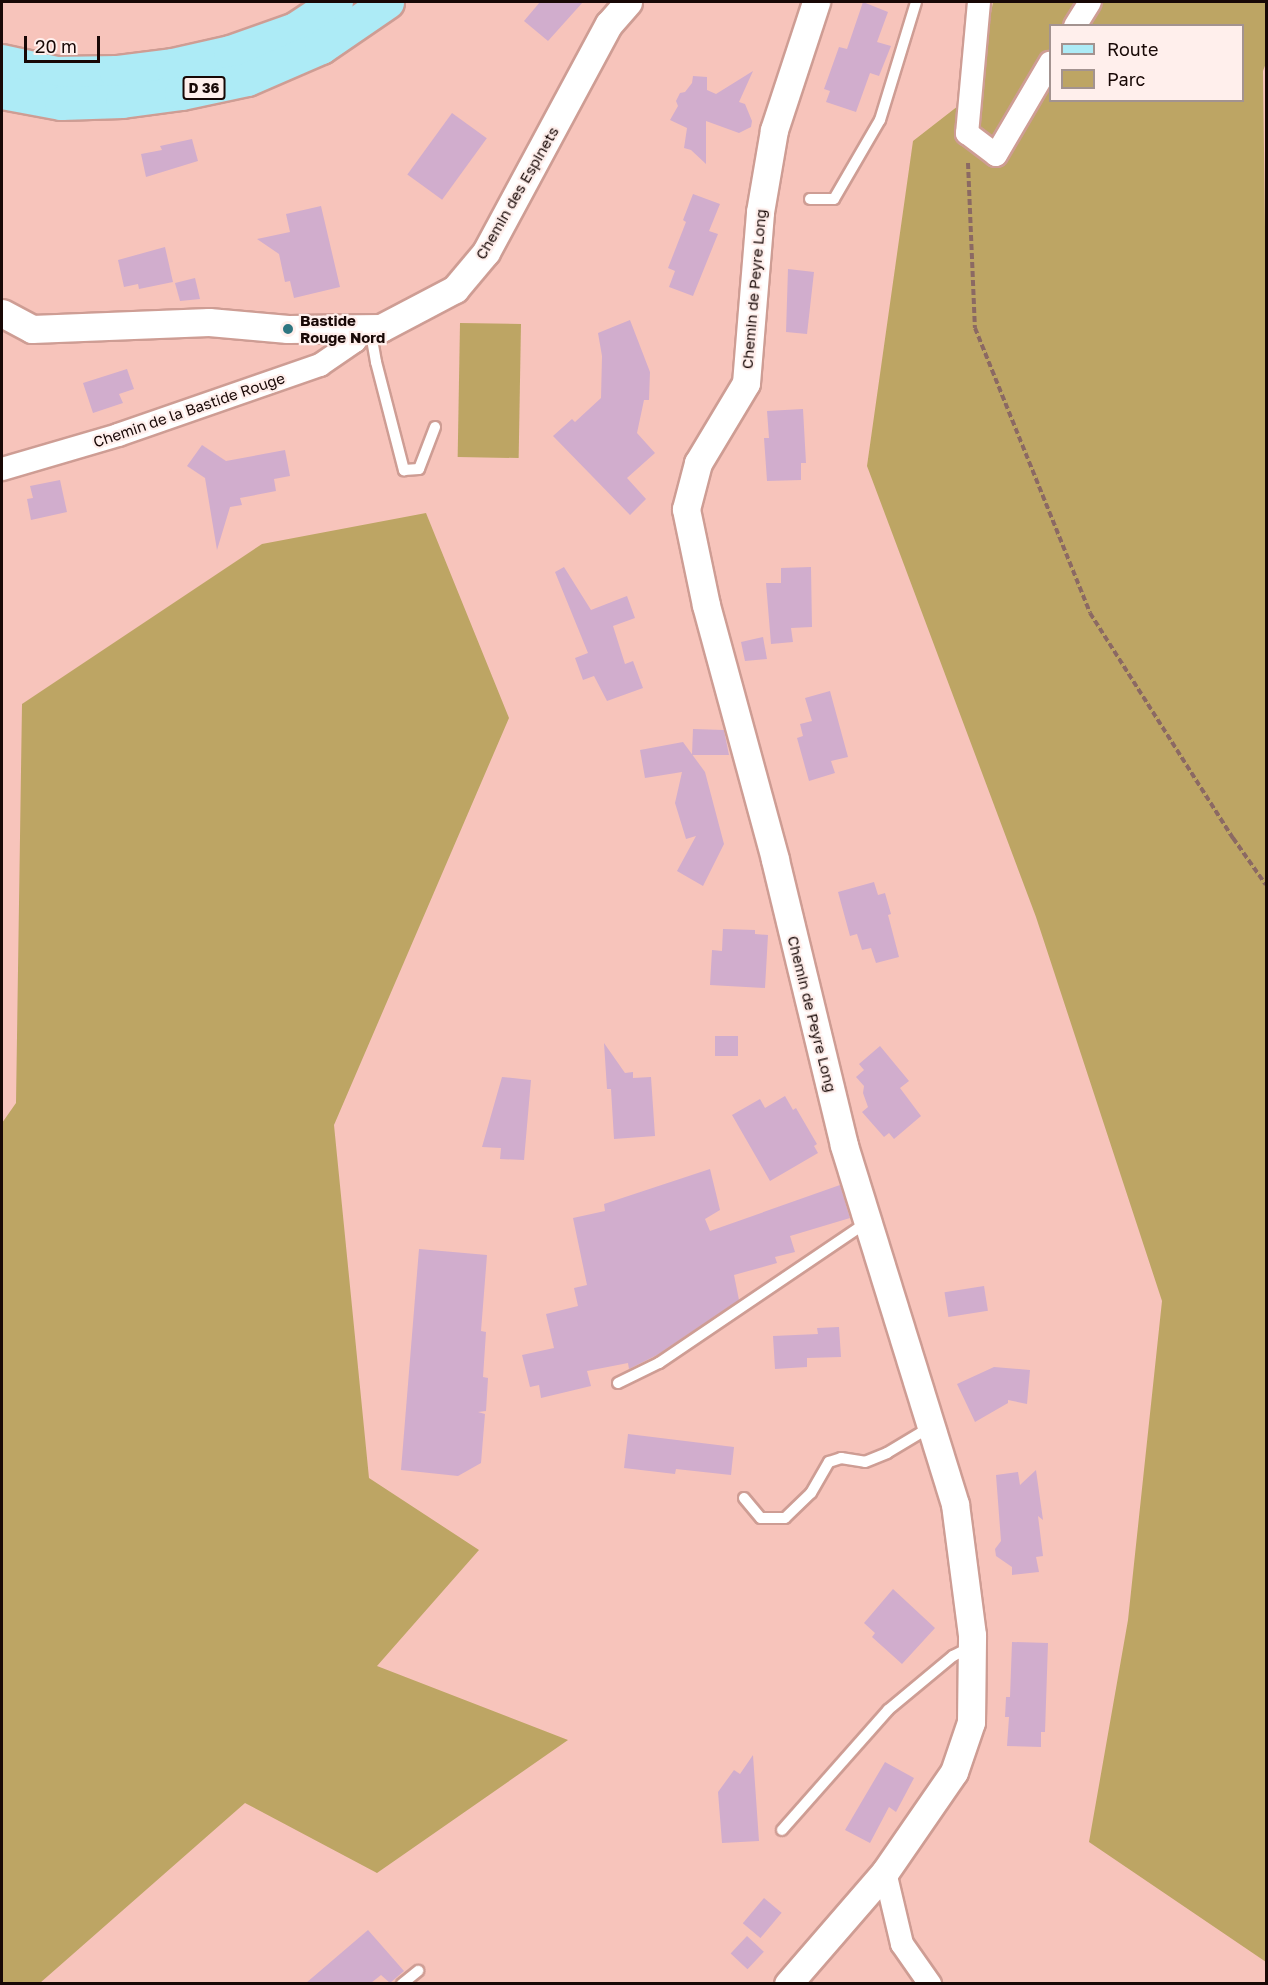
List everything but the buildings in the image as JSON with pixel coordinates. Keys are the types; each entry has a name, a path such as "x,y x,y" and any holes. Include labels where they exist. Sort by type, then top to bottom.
{"main road":[{"name":"D 36","path":"2,61 56,73 116,72 172,65 230,52 295,28 336,2"},
{"name":"D 36","path":"2,92 61,103 122,101 181,93 248,79 321,46 387,2"}],"street":[{"name":"Chemin des Espinets","path":"2,313 32,329 209,322 288,329 381,328 455,289 486,252 609,24 628,2"},
{"name":"Chemin de Peyre Long","path":"788,1983 885,1872 954,1773 971,1722 972,1647 955,1504 866,1223 844,1145 775,859 706,605 686,509 698,463 746,383 760,212 774,130 816,2"},
{"path":"979,2 967,133 996,155 1049,65"},
{"path":"1075,24 1090,2"},
{"name":"Chemin de la Bastide Rouge","path":"2,469 117,435 320,365 367,329"},
{"path":"885,1872 902,1944 930,1983"}],"lane":[{"path":"810,199 834,199 880,120 916,2"},
{"path":"367,329 404,470 419,469 435,427"},
{"path":"618,1383 659,1363 866,1223"},
{"path":"744,1498 761,1518 785,1518 811,1493 829,1462 841,1458 865,1462 887,1453 932,1426"},
{"path":"782,1830 888,1710 952,1656 972,1647"},
{"path":"402,1983 418,1971"}],"path":[{"path":"967,133 975,327 979,338 1090,612 1233,838 1266,885"}],"green space":[{"path":"993,2 1266,2 1266,63 1263,71 1266,306 1266,1962 1089,1842 1128,1620 1162,1301 1036,917 867,466 913,141 976,92"},
{"path":"460,323 521,324 519,458 458,457"},
{"path":"426,513 509,718 334,1125 369,1478 479,1550 377,1666 568,1740 377,1873 245,1803 40,1983 2,1983 2,1123 16,1103 22,704 262,544"}],"place":[{"name":"Bastide Rouge Nord","path":"288,329"}]}
